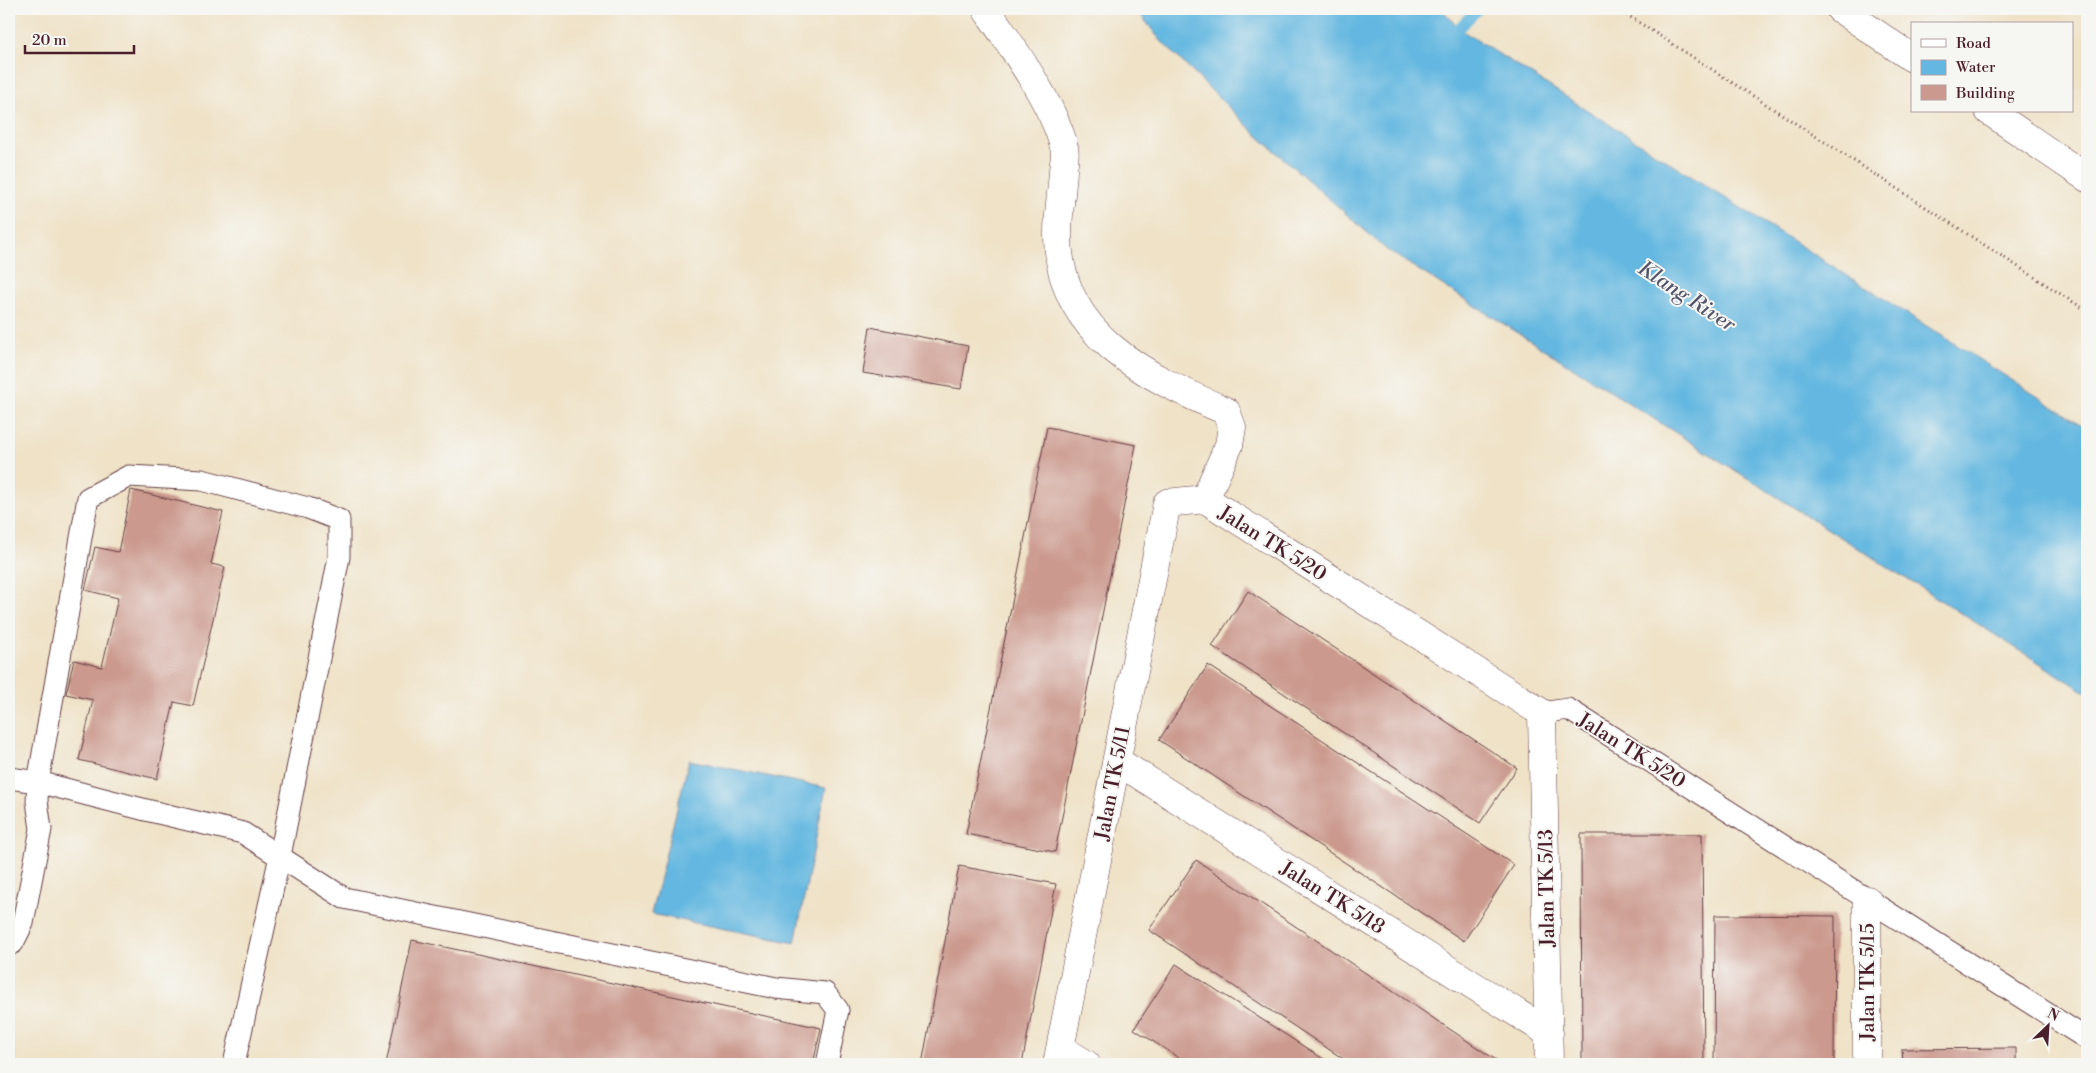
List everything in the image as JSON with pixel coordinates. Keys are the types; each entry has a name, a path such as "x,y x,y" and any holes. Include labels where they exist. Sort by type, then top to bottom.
{"street":[{"path":"986,9 1009,41 1051,112 1064,149 1058,234 1060,272 1078,310 1102,341 1136,367 1180,391 1226,411 1232,427 1230,445 1205,500"},
{"path":"1840,9 1911,57"},
{"path":"1990,112 2087,178"},
{"name":"Jalan TK 5/20","path":"1167,502 1205,500 1542,713"},
{"name":"Jalan TK 5/11","path":"1059,1056 1167,502"},
{"name":"Jalan TK 5/13","path":"1542,713 1549,1033 1548,1064"},
{"name":"Jalan TK 5/18","path":"1117,761 1549,1033"},
{"name":"Jalan TK 5/15","path":"1868,900 1868,1064"},
{"path":"1059,1056 1086,1064"}],"lane":[{"path":"9,946 13,943 22,923 41,829 37,801 38,782 88,498 129,476 202,480 308,508 339,520 339,557 280,856 234,1064"},
{"name":"Jalan TK 5/20","path":"1542,713 1568,709 2087,1039"},
{"path":"9,778 38,782 243,833 344,898 776,988 825,993 838,1010 827,1064"}],"path":[{"path":"1618,9 2087,312"}],"water":[{"name":"Klang River","path":"1136,9 1442,9 1458,28 2087,428 2087,693 1387,250 1258,136 1161,41"},
{"path":"689,760 826,788 795,943 651,914"}],"building":[{"path":"870,327 968,346 961,389 863,373"},
{"path":"1047,427 1136,445 1055,852 966,834"},
{"path":"131,490 223,512 211,564 225,567 193,706 174,702 157,779 79,760 93,700 66,694 74,660 102,667 118,598 85,590 95,547 118,552"},
{"path":"1248,591 1517,768 1480,823 1212,646"},
{"path":"1208,665 1514,865 1464,941 1159,740"},
{"path":"1581,834 1702,834 1704,1064 1582,1064"},
{"path":"1196,860 1499,1062 1497,1064 1351,1064 1149,930"},
{"path":"959,866 1056,884 1022,1064 922,1064"},
{"path":"1715,915 1835,916 1834,1064 1714,1064"},
{"path":"412,940 821,1028 813,1064 386,1064"},
{"path":"1176,964 1331,1064 1188,1064 1134,1029"},
{"path":"2016,1048 2016,1064 1903,1064 1902,1049"}],"waterway":[{"path":"1448,39 1478,9"}]}
